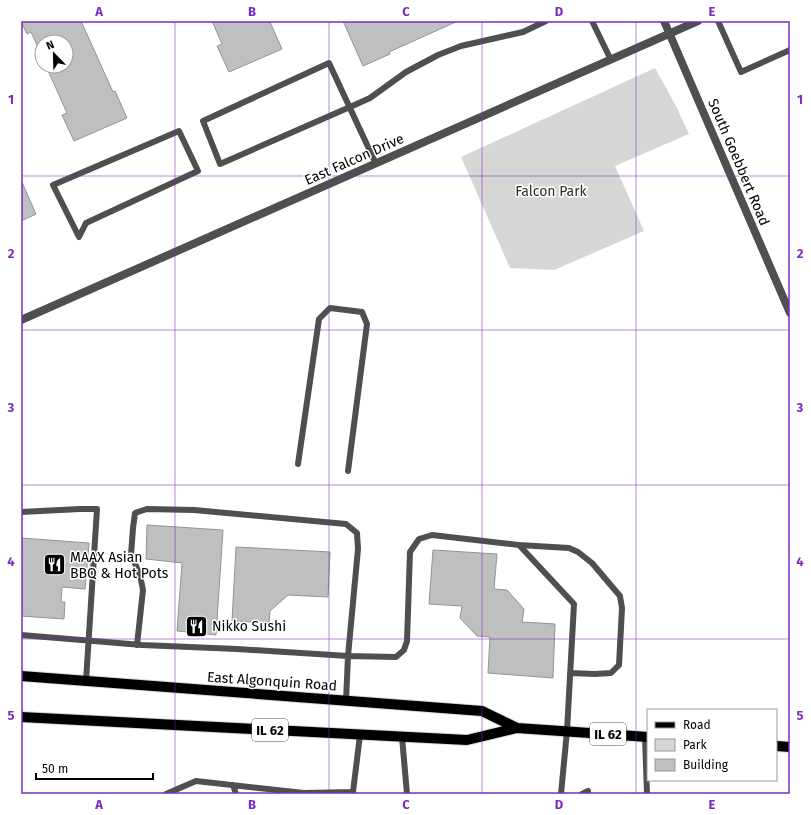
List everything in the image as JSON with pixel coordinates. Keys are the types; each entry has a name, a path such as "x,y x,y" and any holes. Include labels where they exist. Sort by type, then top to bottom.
{"main road":[{"name":"East Algonquin Road","path":"21,676 482,711 517,728"},
{"name":"East Algonquin Road","path":"21,717 467,740 517,728 646,737"},
{"path":"777,746 790,747"}],"street":[{"name":"South Goebbert Road","path":"664,21 790,313"},
{"name":"East Falcon Drive","path":"21,320 698,21"}],"lane":[{"path":"376,164 350,107 329,63 203,121 220,164 350,107 370,98 406,72 438,55 461,46 523,32 545,21"},
{"path":"592,21 611,60"},
{"path":"718,21 740,72 790,50"},
{"path":"179,130 198,170 86,223 79,237 53,185 179,130"},
{"path":"298,464 318,319 330,308 362,312 368,324 348,471"},
{"path":"21,512 97,509 86,681"},
{"path":"137,644 143,590 140,575 131,555 135,513 147,509 194,510 346,524 357,533 358,549 348,656 346,701"},
{"path":"21,635 137,644 348,656 396,657 404,650 407,641 410,552 419,539 432,535 519,545 569,548 578,552 592,563 620,596 622,608 619,665 611,673 570,673"},
{"path":"519,545 574,604 567,731 561,794"},
{"path":"166,794 196,781 304,793 354,793 360,735"},
{"path":"402,737 407,794"},
{"path":"646,737 647,794"},
{"path":"233,785 236,794"}],"green space":[{"name":"Falcon Park","path":"655,68 676,106 689,134 615,166 644,231 554,270 510,268 461,157"}],"building":[{"path":"21,21 81,21 113,92 115,91 127,118 74,141 62,115 67,113 50,74 74,74 74,34 34,34 34,39 31,32 27,34"},
{"path":"212,21 270,22 282,49 229,72 217,46 222,44"},
{"path":"343,21 458,21 389,52 390,54 363,66"},
{"path":"21,180 36,214 21,221"},
{"path":"147,525 223,530 216,635 177,631 182,563 146,559"},
{"name":"MAAX Asian BBQ & Hot Pots","path":"21,538 89,543 85,589 62,587 61,602 65,602 64,619 21,616"},
{"path":"236,547 330,552 328,597 288,595 270,611 269,623 232,621"},
{"path":"433,550 497,554 494,589 507,590 524,609 522,622 555,624 553,678 488,673 490,637 477,636 460,618 462,606 429,604"}],"place":[{"name":"MAAX Asian BBQ & Hot Pots","path":"54,565"},
{"name":"Nikko Sushi","path":"196,626"}]}
